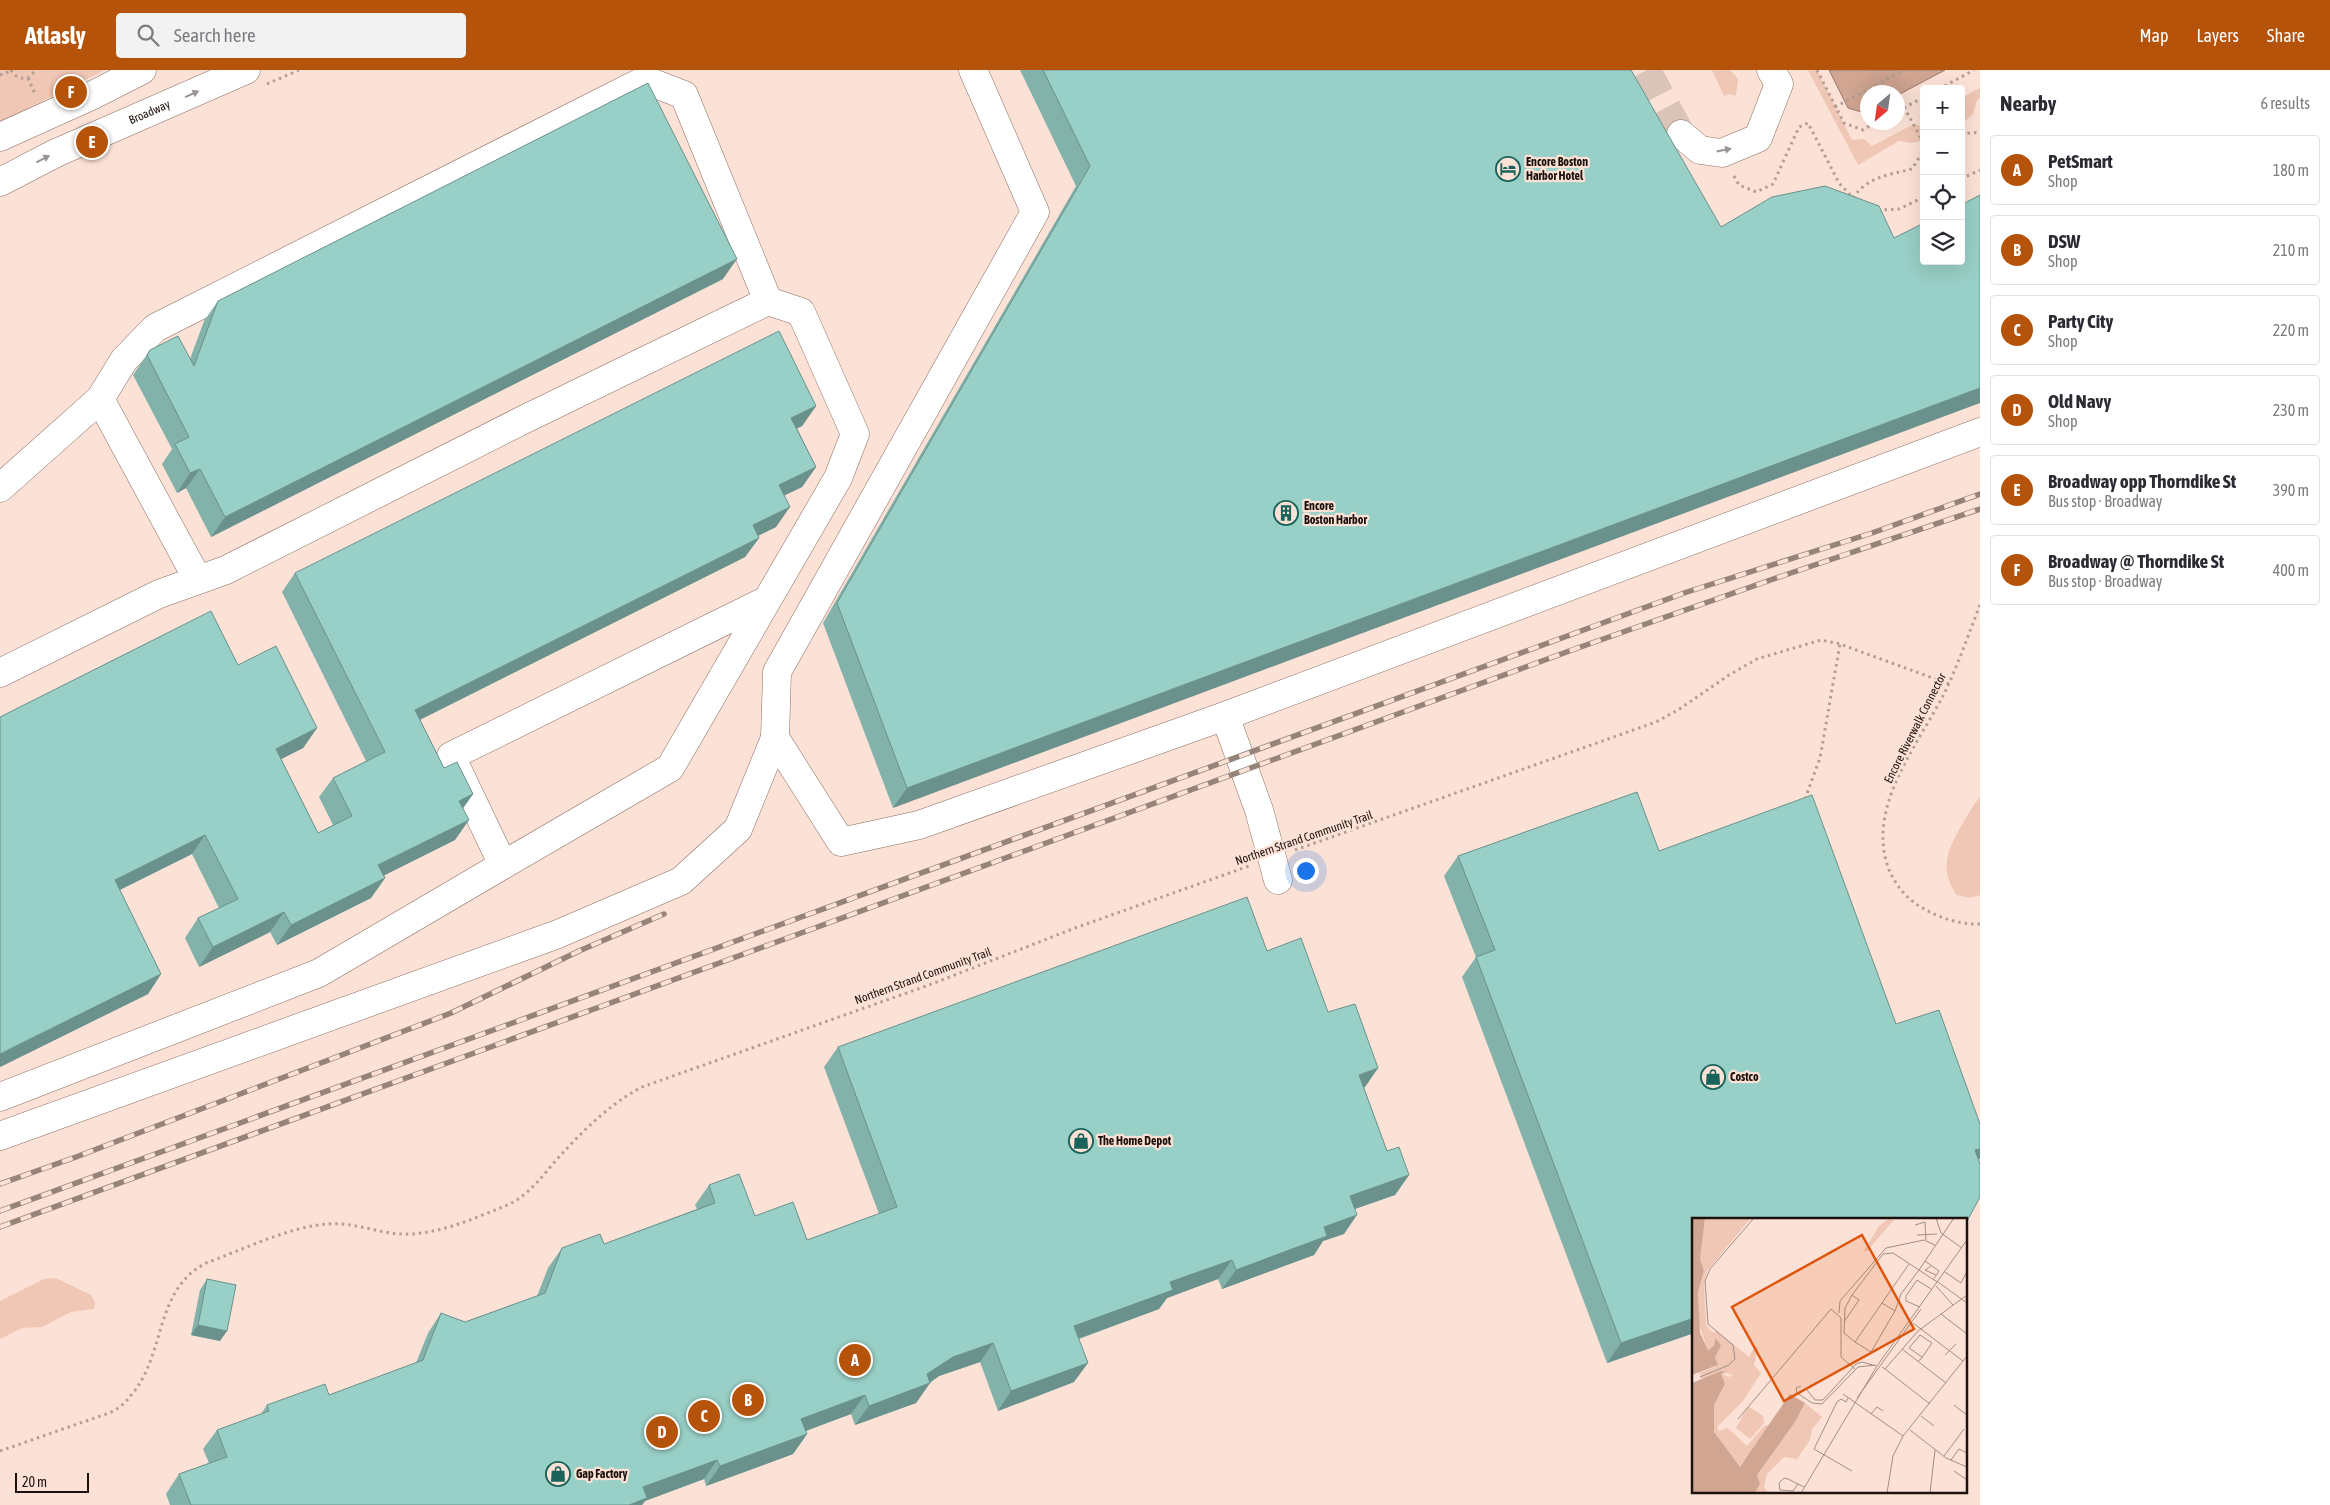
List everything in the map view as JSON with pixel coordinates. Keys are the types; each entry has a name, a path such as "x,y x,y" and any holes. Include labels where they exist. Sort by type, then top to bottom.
{"main road":[{"path":"0,137 142,70"},
{"name":"Broadway","path":"0,182 56,152 246,70"},
{"path":"0,1136 558,934 681,881 738,829 775,738 776,672 1035,212 973,70"},
{"path":"1681,134 1700,150 1722,153 1758,138 1779,84 1771,70"},
{"path":"0,488 100,398 124,360 155,328 645,80 684,95 768,300"},
{"path":"0,673 158,594 226,570 768,300 800,312 855,434 838,478 670,768 319,973 0,1097"},
{"path":"100,398 198,580"},
{"path":"775,738 842,842 919,825 1224,716 1980,432"},
{"path":"504,865 450,756 768,600"},
{"path":"1224,716 1259,810 1275,869"}],"path":[{"path":"0,75 11,70 18,78 28,78 36,70"},
{"path":"1816,70 1844,123 1860,129"},
{"path":"1835,107 1904,70"},
{"path":"1946,85 1974,70"},
{"path":"28,78 36,97"},
{"path":"1905,106 1920,98"},
{"path":"1905,109 1920,137"},
{"path":"1722,153 1739,185 1756,192 1773,184 1799,127 1808,123 1839,183 1853,198 1860,202"},
{"path":"1965,134 1980,132"},
{"path":"1853,198 1861,187 1876,178 1912,169 1920,156"},
{"path":"1966,177 1980,170"},
{"path":"1872,210 1899,209 1920,199"},
{"name":"Encore Riverwalk Connector","path":"1980,605 1949,684 1907,757 1896,782 1888,808 1885,848 1888,866 1894,879 1914,903 1951,921 1980,924"},
{"name":"Northern Strand Community Trail","path":"0,1451 109,1413 120,1407 141,1384 148,1371 163,1317 173,1294 192,1271 206,1263 312,1226 340,1223 391,1233 420,1233 507,1206 535,1185 568,1147 598,1119 625,1096 651,1083 929,985 1075,928 1275,869 1656,722 1678,710 1728,675 1757,659 1821,640 1840,644 1949,684"},
{"path":"1804,803 1820,758 1840,644"}],"shaded area":[{"path":"0,70 105,70 0,122"},
{"path":"1712,70 1730,70 1738,79 1736,96 1730,94 1724,96"},
{"path":"1808,70 1817,70 1852,140 1864,139 1872,146 1914,124 1920,126 1920,141 1912,143 1899,141 1858,165"},
{"path":"1829,70 1945,70 1905,91 1905,85 1860,85 1860,112 1848,108"},
{"path":"1980,88 1980,98 1977,100 1973,114 1965,121 1965,96"},
{"path":"1980,797 1980,895 1970,898 1957,895 1951,885 1948,876 1947,859 1953,841"},
{"path":"56,1278 91,1295 95,1302 94,1309 71,1312 42,1327 22,1328 0,1339 0,1301 44,1279"}],"building":[{"name":"Encore Boston Harbor","path":"1043,70 1631,70 1721,227 1772,197 1825,186 1879,206 1894,238 1920,225 1920,265 1965,265 1965,203 1980,195 1980,388 907,788 837,603 1090,166"},
{"path":"648,83 737,259 225,517 200,469 190,473 175,444 189,437 147,355 150,350 178,336 194,366 218,301"},
{"path":"779,331 816,406 791,418 816,467 779,485 790,507 753,525 759,538 415,710 444,768 457,762 473,794 459,801 469,820 378,865 385,878 291,925 284,912 213,947 198,918 238,899 205,835 115,880 161,974 0,1054 0,717 211,611 238,665 276,646 317,728 276,749 318,833 352,816 333,778 385,752 295,573"},
{"path":"1637,792 1659,851 1812,795 1896,1024 1939,1010 1980,1124 1980,1149 1975,1150 1980,1164 1980,1197 1968,1219 1692,1218 1692,1319 1621,1343 1476,957 1495,950 1458,856"},
{"path":"1247,897 1267,951 1301,938 1328,1012 1355,1004 1378,1068 1359,1075 1387,1151 1399,1147 1409,1175 1350,1196 1357,1215 1324,1227 1327,1236 1236,1270 1232,1260 1170,1282 1173,1290 1074,1326 1088,1363 1011,1391 993,1343 953,1357 927,1374 930,1383 869,1406 865,1395 801,1419 807,1434 720,1466 717,1460 643,1487 647,1498 629,1505 191,1505 179,1474 227,1457 217,1430 269,1411 267,1405 325,1384 329,1395 423,1360 441,1313 465,1322 545,1293 562,1248 600,1234 604,1244 715,1203 709,1185 739,1174 755,1216 793,1202 807,1240 897,1207 838,1047"},
{"path":"207,1279 236,1285 227,1331 198,1325"}],"tunnel":[{"path":"1647,70 1681,134"}],"railway":[{"path":"0,1211 1687,592 1872,533 1980,494"},
{"path":"0,1227 1572,650 1980,509"},
{"path":"0,1184 76,1157 451,1013 579,951 664,914"}],"place":[{"name":"Broadway @ Thorndike St","path":"71,92"},
{"name":"Broadway opp Thorndike St","path":"92,142"},
{"name":"Encore Boston Harbor Hotel","path":"1508,169"},
{"name":"Encore Boston Harbor","path":"1286,513"},
{"name":"Costco","path":"1713,1077"},
{"name":"The Home Depot","path":"1081,1141"},
{"name":"PetSmart","path":"855,1360"},
{"name":"DSW","path":"748,1400"},
{"name":"Party City","path":"704,1416"},
{"name":"Old Navy","path":"662,1432"},
{"name":"Gap Factory","path":"558,1474"}]}
